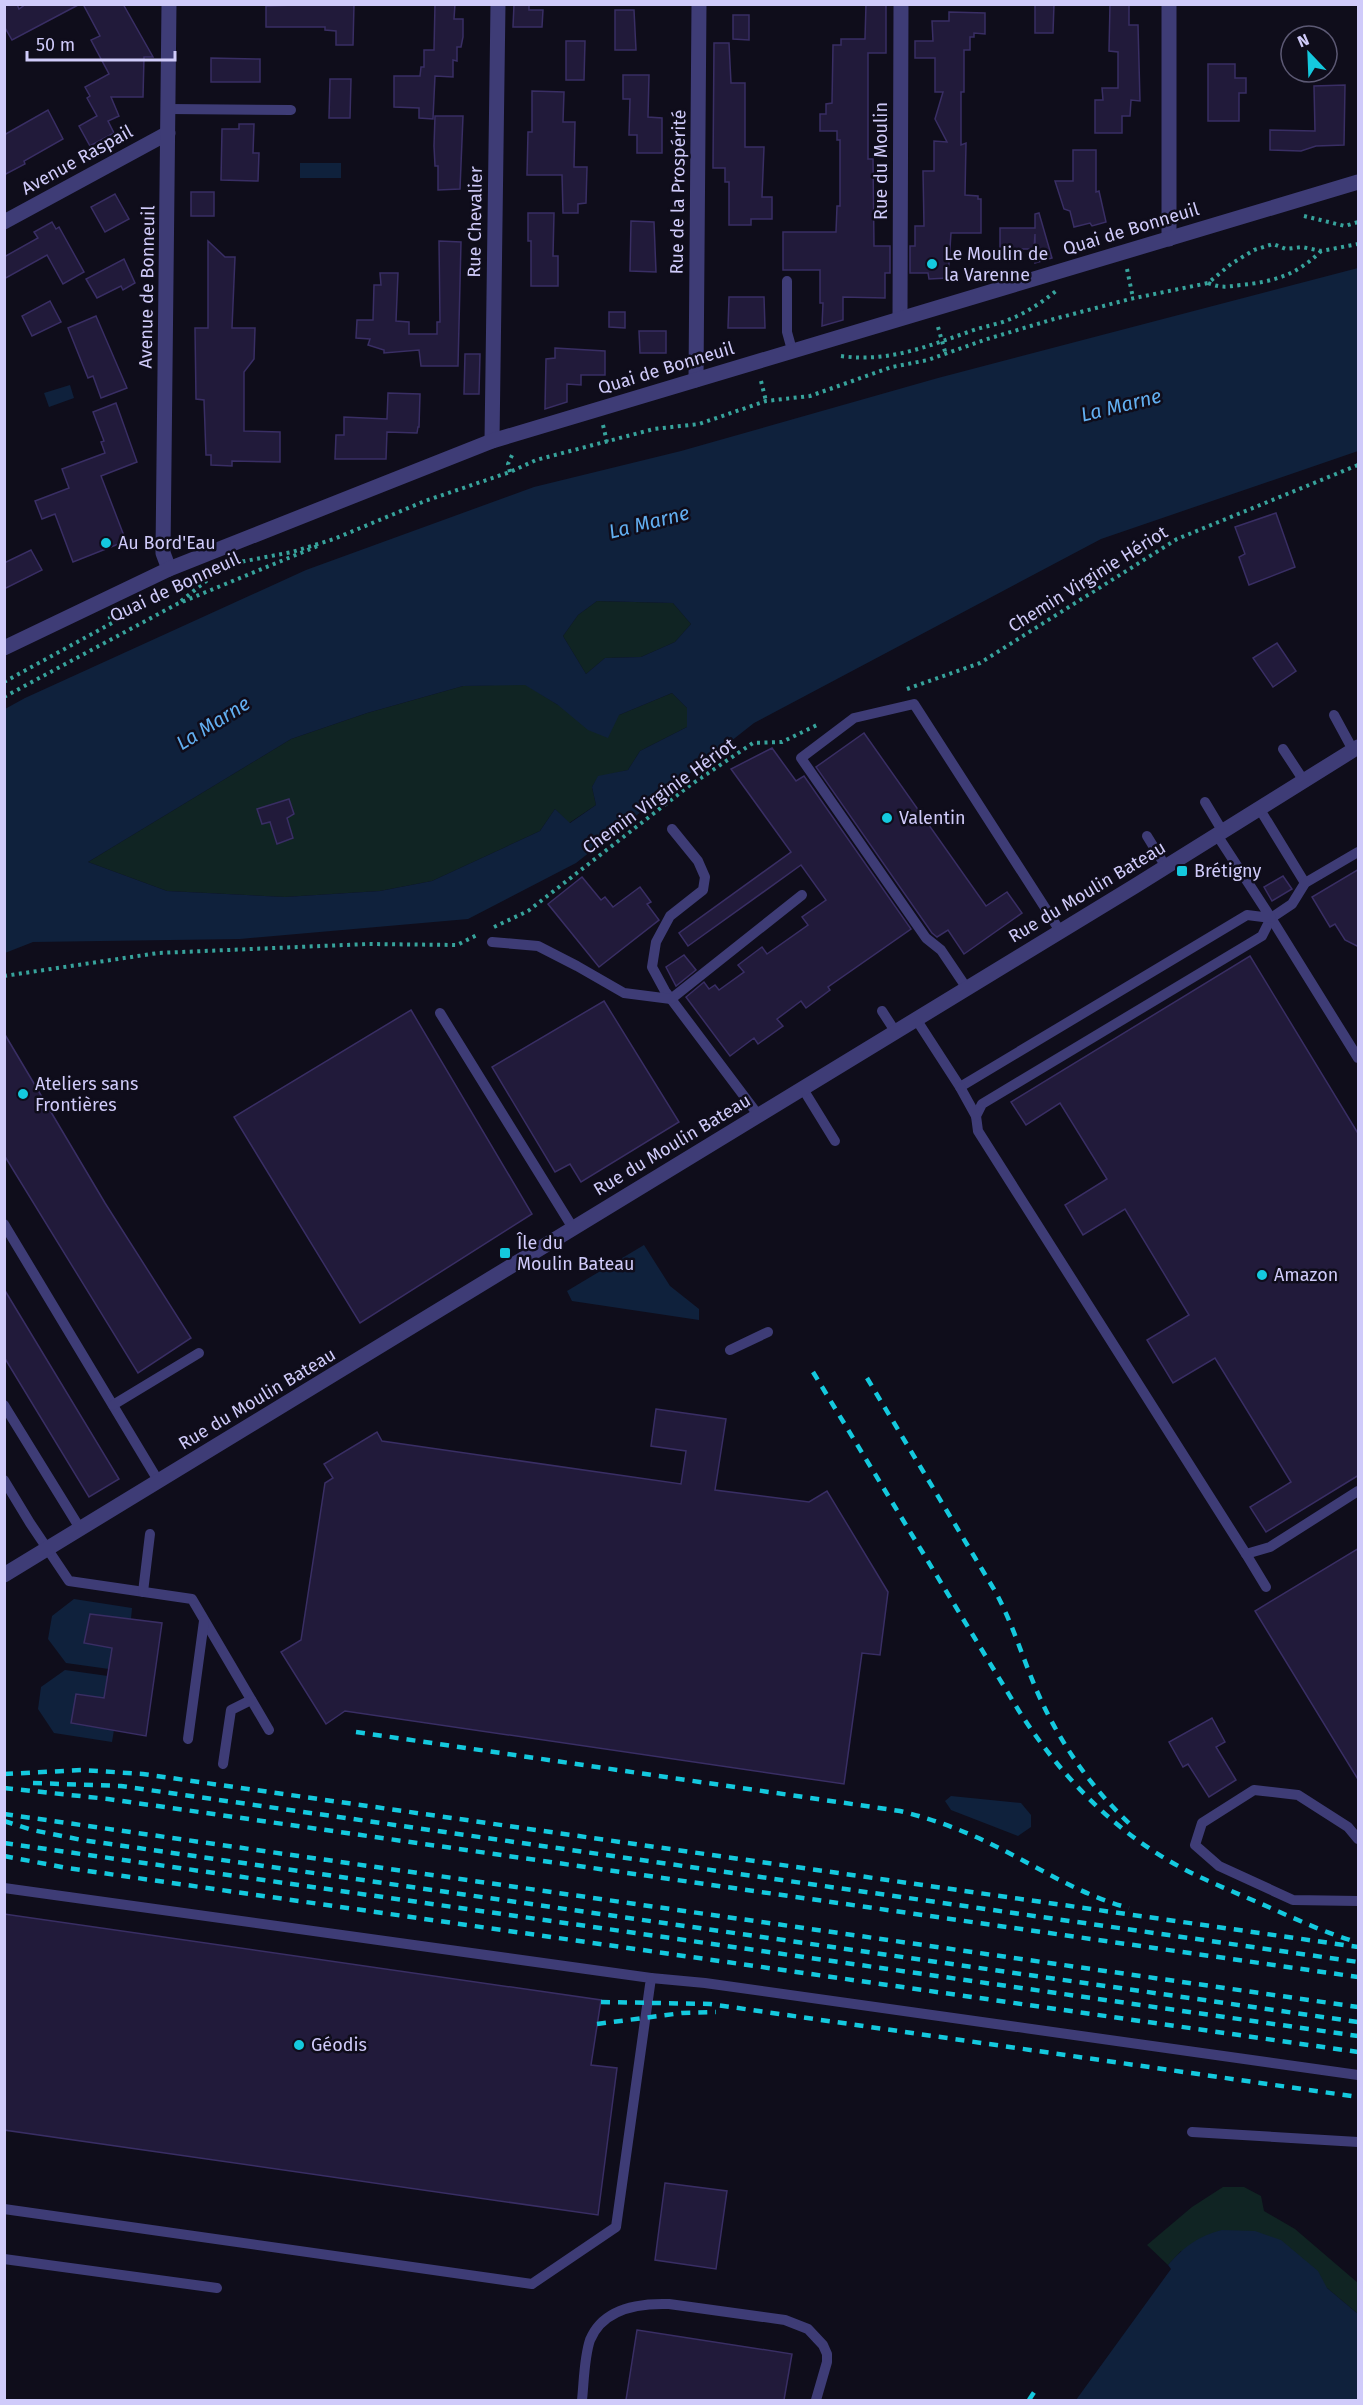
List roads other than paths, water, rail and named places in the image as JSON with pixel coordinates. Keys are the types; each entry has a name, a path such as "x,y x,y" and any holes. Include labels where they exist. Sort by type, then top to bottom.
{"street":[{"name":"Avenue de Bonneuil","path":"169,4 163,553 169,569"},
{"name":"Rue Chevalier","path":"492,441 498,4"},
{"name":"Rue de la Prospérité","path":"696,380 699,4"},
{"name":"Rue du Moulin","path":"900,318 901,4"},
{"path":"1169,4 1169,238"},
{"name":"Avenue Raspail","path":"4,222 168,133"},
{"name":"Quai de Bonneuil","path":"4,648 169,569 492,441 1359,182"},
{"name":"Rue du Moulin Bateau","path":"4,1575 759,1116 1356,749"}],"lane":[{"path":"168,109 291,110"},
{"path":"787,281 787,332 792,350"},
{"path":"966,987 941,950 926,938 801,758 854,718 914,704 1060,931"},
{"path":"1334,715 1356,749"},
{"path":"1283,749 1304,781"},
{"path":"1204,802 1271,918 1359,1058"},
{"path":"1259,808 1305,883"},
{"path":"672,829 698,861 705,877 703,890 670,916 656,942 652,967 671,999 759,1116"},
{"path":"1147,836 1166,867"},
{"path":"976,1116 982,1104 1262,936 1271,918 1292,904 1305,883 1359,852"},
{"path":"492,942 538,946 624,993 671,999 802,895"},
{"path":"960,1087 1247,915 1271,918"},
{"path":"882,1011 895,1031"},
{"path":"440,1014 573,1228"},
{"path":"915,1019 960,1087 976,1116 978,1131 1266,1587"},
{"path":"803,1089 835,1141"},
{"path":"4,1224 159,1482"},
{"path":"730,1350 768,1332"},
{"path":"113,1405 199,1353"},
{"path":"4,1405 81,1530"},
{"path":"4,1480 69,1581 192,1599 269,1730"},
{"path":"1246,1554 1270,1547 1359,1491"},
{"path":"142,1592 150,1534"},
{"path":"188,1739 204,1621"},
{"path":"223,1764 231,1710 251,1700"},
{"path":"1359,1839 1348,1827 1298,1795 1254,1791 1202,1823 1195,1845 1219,1866 1293,1900 1359,1901"},
{"path":"4,1888 1359,2075"},
{"path":"4,2209 531,2284 616,2227 651,1978"},
{"path":"1192,2132 1359,2142"},
{"path":"4,2259 218,2289"},
{"path":"582,2400 590,2342 596,2329 607,2318 633,2306 669,2304 785,2320 808,2329 817,2337 827,2354 827,2362 816,2400"}],"water":[{"path":"300,163 341,163 341,178 300,178"},
{"name":"La Marne","path":"1358,268 1358,451 1101,539 754,723 576,863 468,919 240,939 33,942 5,953 5,709 306,570 534,487 681,451 938,378","holes":["597,601 673,603 691,624 675,642 641,657 605,658 586,674 563,636 578,615","525,685 558,705 588,730 608,738 619,715 672,693 687,708 687,727 640,751 628,770 598,776 592,787 596,805 570,823 555,809 540,831 432,881 380,891 285,897 167,891 88,862 291,739 367,713 463,686"]},
{"path":"70,385 74,398 49,407 44,393"},
{"path":"644,1245 670,1286 699,1309 699,1320 572,1301 567,1291"},
{"path":"74,1599 132,1608 131,1619 90,1614 84,1642 112,1648 109,1669 66,1663 48,1639 52,1616"},
{"path":"65,1670 108,1676 114,1730 112,1742 54,1733 38,1709 41,1687"},
{"path":"951,1796 1021,1803 1031,1815 1031,1827 1018,1836 951,1810 945,1801"},
{"path":"1222,2230 1255,2231 1281,2240 1318,2271 1327,2288 1358,2314 1358,2400 1076,2400 1171,2269 1168,2265 1192,2243"}],"railway":[{"path":"813,1372 1019,1711 1052,1757 1090,1800 1134,1837 1157,1854 1182,1868 1326,1932 1350,1940"},
{"path":"867,1378 995,1591 1054,1726 1089,1779 1131,1825"},
{"path":"356,1732 900,1811 972,1835 1094,1896 1129,1908"},
{"path":"4,1774 83,1770 143,1774 1358,1947"},
{"path":"33,1783 121,1786 1358,1962"},
{"path":"4,1788 108,1799 1358,1977"},
{"path":"4,1814 1358,2007"},
{"path":"4,1821 32,1830 82,1840 1358,2022"},
{"path":"4,1843 1358,2036"},
{"path":"4,1856 67,1868 1358,2052"},
{"path":"601,2002 710,2004 1358,2097"},
{"path":"597,2024 682,2013 716,2012"},
{"path":"1029,2400 1038,2386"}],"place":[{"name":"Le Moulin de la Varenne","path":"932,264"},
{"name":"Au Bord'Eau","path":"106,543"},
{"name":"Valentin","path":"887,818"},
{"name":"Brétigny","path":"1182,871"},
{"name":"Ateliers sans Frontières","path":"23,1094"},
{"name":"Île du Moulin Bateau","path":"505,1253"},
{"name":"Amazon","path":"1262,1275"},
{"name":"Géodis","path":"299,2045"}]}
